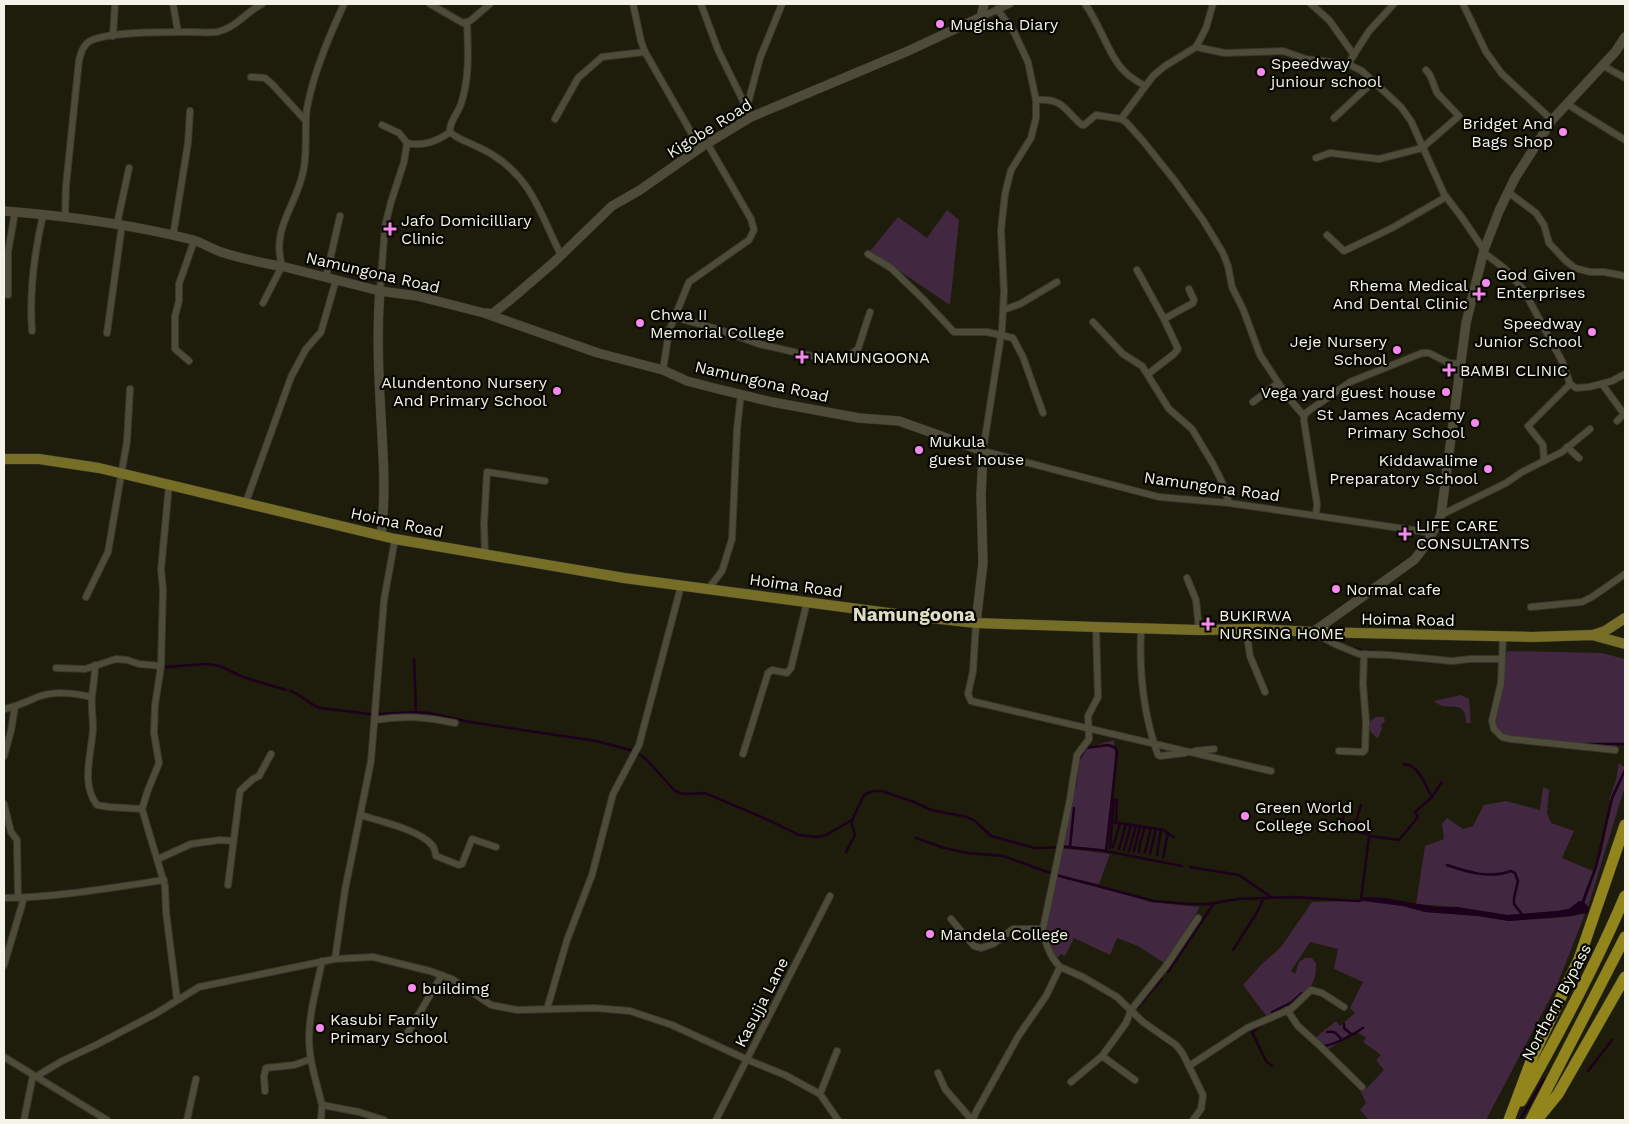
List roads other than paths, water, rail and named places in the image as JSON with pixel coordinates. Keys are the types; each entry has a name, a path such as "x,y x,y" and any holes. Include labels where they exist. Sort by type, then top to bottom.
{"highway":[{"path":"1510,1120 1533,1056 1579,959 1625,825"},
{"name":"Northern Bypass","path":"1510,1120 1568,1018 1603,947 1625,896"},
{"name":"Northern Bypass","path":"1531,1120 1625,937"},
{"path":"1536,1120 1558,1094 1625,977"}],"main road":[{"name":"Hoima Road","path":"4,459 49,460 123,473 395,539 681,586 896,614 976,623 1096,627 1199,630 1246,629 1503,637 1592,635 1625,644"},
{"path":"1592,635 1605,631 1625,618"}],"street":[{"path":"113,36 115,4"},
{"path":"173,4 178,32"},
{"path":"65,217 66,186 79,60 81,50 88,42 100,37 225,30 232,27 250,11 262,4"},
{"path":"263,303 282,266 279,254 279,238 282,225 303,175 307,108 319,63 344,4"},
{"path":"430,4 460,22 467,22 490,4"},
{"path":"633,4 639,35 645,52 751,219 754,230 749,240 689,282 669,331 663,370"},
{"path":"701,4 718,50 751,117"},
{"path":"747,107 760,58 782,4"},
{"path":"981,17 984,4"},
{"path":"981,17 1010,4"},
{"path":"1085,4 1092,13 1121,67 1132,78 1145,86"},
{"path":"1121,119 1145,86 1165,66 1196,47 1206,28 1213,4"},
{"path":"1311,4 1330,20 1354,55"},
{"path":"1463,4 1486,52 1502,74 1552,120"},
{"path":"1348,64 1369,30 1393,5"},
{"path":"997,9 1021,46 1028,62 1036,100 1035,129 1015,162 1005,194 1001,230 1003,310 1001,336 983,451 981,495 984,563 976,623 973,671 968,694 971,701 1271,771"},
{"name":"Kigobe Road","path":"484,312 492,314 510,300 612,206 640,190 704,146 751,117 908,51 981,17"},
{"path":"450,132 450,126 459,111 466,85 467,22"},
{"path":"1502,659 1452,661 1406,656 1359,654 1312,632 1414,560 1421,553 1433,533 1440,515 1466,323 1483,251 1508,192 1532,150 1552,120 1616,51 1625,37"},
{"path":"1196,47 1224,53 1283,51 1306,59 1348,64 1362,71 1401,107 1410,121 1446,197 1463,219 1483,251 1504,268 1524,289 1563,363 1570,384 1576,388 1589,388 1612,381 1625,374"},
{"path":"555,119 578,78 602,57 645,52"},
{"path":"1602,65 1625,78"},
{"path":"1316,158 1330,153 1380,159 1422,148 1459,116 1437,93 1426,70"},
{"path":"251,77 265,78 306,121"},
{"path":"1334,118 1374,81"},
{"path":"1036,100 1058,102 1067,108 1082,125 1096,115 1121,119 1143,141 1203,220 1223,253 1228,266 1232,287 1243,309 1260,355 1278,383 1304,416 1318,504 1316,515"},
{"path":"1567,104 1625,140"},
{"path":"173,236 188,142 190,111"},
{"path":"382,125 399,133 407,143 418,144 428,142 441,138 450,132"},
{"path":"450,132 490,153 512,169 533,195 561,255"},
{"path":"381,535 384,498 378,318 385,226 404,162 407,143"},
{"path":"107,333 129,168"},
{"path":"1508,192 1536,213 1544,225 1549,243 1575,268 1590,272 1604,272 1625,276"},
{"path":"1327,235 1340,250 1344,251 1392,228 1446,197"},
{"name":"Namungona Road","path":"4,211 120,225 173,236 194,241 220,252 271,265 282,266 380,291 417,296 484,312 598,353 663,370 687,381 772,402 859,418 899,420 983,451 1159,497 1229,503 1433,533"},
{"path":"8,295 8,252 14,212"},
{"path":"32,331 30,288 43,215"},
{"path":"326,277 340,216"},
{"path":"189,361 175,349 174,330 180,284 194,241"},
{"path":"868,254 891,268 954,332 987,332 1013,338 1020,351 1043,413"},
{"path":"1137,270 1178,349 1148,374"},
{"path":"246,502 291,376 306,349 321,332 336,280"},
{"path":"1003,310 1020,304 1057,282"},
{"path":"1164,319 1193,303 1194,300 1189,289"},
{"path":"674,317 717,329 759,344 829,360 845,359 858,349 870,312"},
{"path":"1093,322 1123,354 1142,366 1169,410 1192,429 1213,464 1229,503"},
{"path":"1304,416 1350,382 1422,353 1429,353 1449,363 1460,364"},
{"path":"1253,402 1278,383"},
{"path":"1544,461 1543,445 1528,426 1570,384"},
{"path":"1602,384 1624,414 1617,421"},
{"path":"86,597 108,552 123,473 130,388"},
{"path":"708,589 722,571 732,539 737,429 741,394"},
{"path":"1440,515 1506,483 1522,472 1562,452 1590,429"},
{"path":"1567,447 1579,458"},
{"path":"485,554 484,524 487,472 545,481"},
{"path":"169,485 161,570 163,589 161,666 155,705 154,732 159,763 142,809 164,880 177,999"},
{"path":"335,959 346,890 371,761 384,600 395,539"},
{"path":"1531,607 1582,602 1625,574"},
{"path":"1187,578 1196,600 1199,630"},
{"path":"547,1009 567,940 592,875 613,794 639,745 681,586"},
{"path":"743,754 768,673 772,670 787,673 791,668 807,602"},
{"path":"1096,627 1098,697 1088,716 1089,739 1077,755 1070,799 1043,929 1047,948 1052,958 1060,966 1118,998 1131,1013 1176,1045 1204,1095 1201,1109 1193,1120"},
{"path":"1141,628 1141,670 1147,714 1158,755 1214,749"},
{"path":"1246,629 1250,656 1266,692"},
{"path":"1503,637 1501,683 1492,721 1494,729 1502,736 1615,750"},
{"path":"1339,751 1364,752 1365,750 1364,654"},
{"path":"56,668 85,669 116,659 161,666"},
{"path":"95,665 92,697 93,727 88,760 88,780 95,802 97,805 109,807 142,809"},
{"path":"4,709 36,698 56,694 73,693 92,697"},
{"path":"4,756 16,706"},
{"path":"375,720 417,716 455,723"},
{"path":"228,884 240,791 253,778 259,776 272,754"},
{"path":"4,804 11,832 17,840 21,898 4,965"},
{"path":"361,814 408,830 423,838 434,847 436,856 459,865 462,864 472,839 496,848"},
{"path":"158,858 191,844 213,840 233,841"},
{"path":"4,898 94,891 164,880"},
{"name":"Kasujja Lane","path":"716,1120 830,896"},
{"path":"1071,1082 1102,1056 1198,918"},
{"path":"951,919 974,946 981,948 993,944 1013,929 1043,929"},
{"path":"24,1120 35,1075 155,1014 199,987 322,961 373,957 452,979 491,1005 517,1010 594,1008 630,1011 672,1025 785,1075 820,1094 838,1120"},
{"path":"321,1120 322,1105 311,1058 309,1026 312,1001 322,961"},
{"path":"938,1073 945,1089 973,1120 1019,1035 1046,996 1060,966"},
{"path":"404,1038 442,975"},
{"path":"1189,1066 1247,1028 1297,1004 1311,990 1322,993 1344,1007"},
{"path":"1287,1010 1298,1026 1362,1087"},
{"path":"820,1094 837,1051"},
{"path":"1102,1056 1135,1080"},
{"path":"4,1057 107,1120"},
{"path":"265,1091 264,1076 266,1068 294,1065 311,1058"},
{"path":"187,1120 196,1079"},
{"path":"322,1105 359,1112 384,1120"}],"waterway":[{"path":"1353,648 1363,651 1374,651"},
{"path":"414,659 416,712"},
{"path":"165,667 206,664 220,666 243,677 286,690"},
{"path":"290,691 320,708 370,714"},
{"path":"380,714 429,713 470,722 596,741 634,751"},
{"path":"1586,744 1625,744"},
{"path":"1078,761 1086,748 1108,745 1116,748 1117,754 1106,851"},
{"path":"638,753 647,760 675,791 683,794 705,793 799,835 817,837 826,835 852,820 864,795 873,791 882,791 931,810 967,817 975,821 991,836 1035,848 1067,847 1100,850 1182,866"},
{"path":"1404,764 1409,765 1418,772 1432,797"},
{"path":"1582,905 1596,867 1612,798 1625,770"},
{"path":"1075,787 1077,772"},
{"path":"1361,900 1369,836 1399,840 1418,817 1415,812 1432,797 1442,782"},
{"path":"1110,848 1114,800 1117,800"},
{"path":"1116,823 1117,800"},
{"path":"1341,828 1346,805"},
{"path":"1353,831 1361,805"},
{"path":"1070,847 1074,808"},
{"path":"846,852 855,835 851,821"},
{"path":"1112,822 1164,830 1174,837"},
{"path":"1113,847 1120,823"},
{"path":"1323,823 1341,829 1368,834 1369,836"},
{"path":"1119,849 1126,824"},
{"path":"1124,850 1131,825"},
{"path":"1129,851 1136,826"},
{"path":"1134,851 1140,826"},
{"path":"1139,852 1145,827"},
{"path":"1145,852 1151,828"},
{"path":"1150,854 1156,829"},
{"path":"1157,855 1161,829"},
{"path":"1163,858 1168,833"},
{"path":"916,838 944,848 968,853 1003,856 1053,874"},
{"path":"1447,865 1479,874 1511,871 1515,873 1518,881 1514,904 1524,917"},
{"path":"1190,867 1239,875 1271,897"},
{"path":"1056,875 1154,901 1189,904 1208,904 1238,899 1293,897 1359,901 1365,899"},
{"path":"1233,950 1264,898"},
{"path":"1168,972 1214,903"},
{"path":"1138,1007 1162,979"},
{"path":"1272,1012 1292,1002 1302,993"},
{"path":"1263,1024 1252,1032 1266,1061 1272,1066"},
{"path":"1344,1024 1344,1028 1351,1034"},
{"path":"1324,1046 1339,1041 1363,1028"},
{"path":"1327,1032 1335,1033 1341,1039"},
{"path":"1588,1071 1612,1040"},
{"path":"1520,1120 1544,1079"}],"place":[{"name":"Mugisha Diary","path":"940,24"},
{"name":"Speedway juniour school","path":"1261,72"},
{"name":"Bridget And Bags Shop","path":"1563,132"},
{"name":"Jafo Domicilliary Clinic","path":"390,229"},
{"name":"God Given Enterprises","path":"1486,283"},
{"name":"Rhema Medical And Dental Clinic","path":"1479,294"},
{"name":"Chwa II Memorial College","path":"640,323"},
{"name":"Speedway Junior School","path":"1592,332"},
{"name":"Jeje Nursery School","path":"1397,350"},
{"name":"NAMUNGOONA","path":"802,357"},
{"name":"BAMBI CLINIC","path":"1449,370"},
{"name":"Alundentono Nursery And Primary School","path":"557,391"},
{"name":"Vega yard guest house","path":"1446,392"},
{"name":"St James Academy Primary School","path":"1475,423"},
{"name":"Mukula guest house","path":"919,450"},
{"name":"Kiddawalime Preparatory School","path":"1488,469"},
{"name":"LIFE CARE CONSULTANTS","path":"1405,534"},
{"name":"Normal cafe","path":"1336,589"},
{"name":"BUKIRWA NURSING HOME","path":"1208,624"},
{"name":"Green World College School","path":"1245,816"},
{"name":"Mandela College","path":"930,934"},
{"name":"buildimg","path":"412,988"},
{"name":"Kasubi Family Primary School","path":"320,1028"}],"district":[{"name":"Namungoona","path":"914,614"}]}
